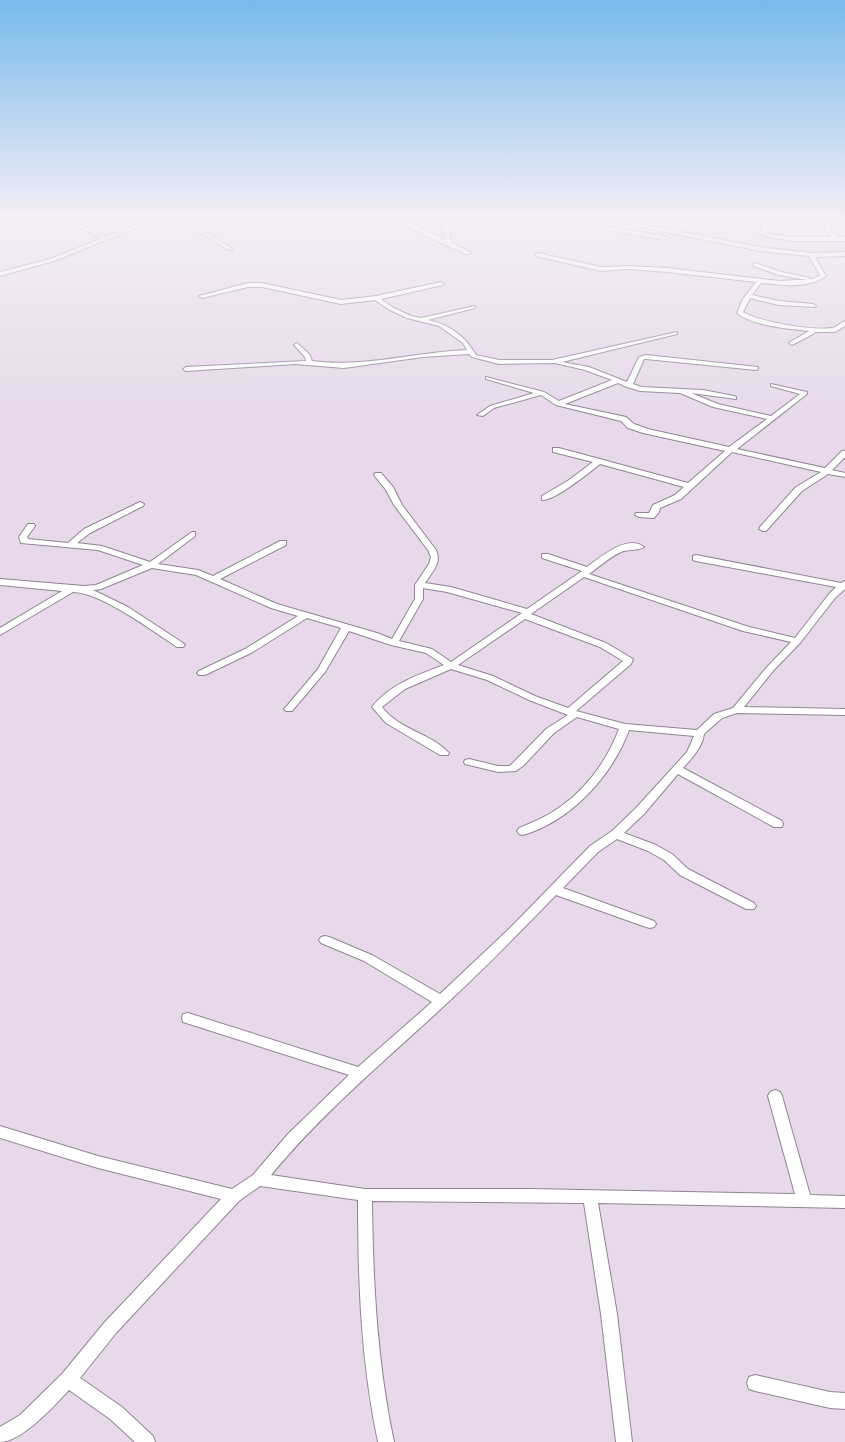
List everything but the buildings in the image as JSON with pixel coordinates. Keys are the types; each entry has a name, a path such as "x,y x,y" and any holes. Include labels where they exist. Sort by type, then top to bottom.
{"street":[{"path":"758,283 742,307 740,313 743,316 756,321 814,329 836,330 845,323"},
{"path":"202,296 248,285 262,285 341,302 376,298 441,284"},
{"path":"749,296 779,303 813,306"},
{"path":"376,298 390,308 409,317 435,322 466,342 474,356 499,362 552,362 587,368 640,389 715,393 734,398"},
{"path":"424,319 473,307"},
{"path":"792,343 811,333 814,329"},
{"path":"552,362 675,333"},
{"path":"297,345 308,356 309,362"},
{"path":"186,369 309,362 322,366 344,366 470,352"},
{"path":"629,386 637,365 641,358 646,356 756,368"},
{"path":"488,378 542,393 558,404 594,414 616,417 646,431 845,475"},
{"path":"558,404 617,381"},
{"path":"639,515 651,516 656,508 678,498 720,458 732,451 805,393 773,384"},
{"path":"682,391 722,409 773,418"},
{"path":"481,415 492,407 542,393"},
{"path":"556,450 689,486"},
{"path":"763,529 799,489 827,471 845,453"},
{"path":"545,498 572,482 597,462"},
{"path":"378,475 390,489 398,505 432,550 435,557 433,564 419,585 419,599 394,643"},
{"path":"70,545 88,531 140,504"},
{"path":"31,526 23,536 24,542 98,548 151,565 193,572 274,606 374,635 394,643 429,651 451,666 490,678 532,698 573,713 625,728 699,734"},
{"path":"0,582 84,589 118,580 151,565 192,534"},
{"path":"214,580 284,542"},
{"path":"444,753 419,736 392,724 382,716 377,707 389,695 423,676 451,666 585,572 624,547 640,547"},
{"path":"545,556 746,629 797,642"},
{"path":"696,558 844,585"},
{"path":"419,585 448,589 526,614 604,645 628,659 628,662 617,674 550,731 512,769 498,769 469,762"},
{"path":"736,710 770,669 797,642 832,596 844,585"},
{"path":"0,632 71,589"},
{"path":"84,589 125,609 180,645"},
{"path":"202,673 248,651 304,616"},
{"path":"289,709 322,670 346,628"},
{"path":"0,1436 26,1421 68,1380 110,1328 234,1196 258,1179 293,1138 360,1073 441,1001 556,890 594,849 616,834 640,811 691,753 699,734 718,716 736,710 845,712"},
{"path":"523,832 559,812 587,790 613,752 625,728"},
{"path":"676,770 778,824"},
{"path":"616,834 652,848 668,857 684,872 750,906"},
{"path":"556,890 650,924"},
{"path":"324,940 368,958 441,1001"},
{"path":"188,1018 360,1073"},
{"path":"775,1096 804,1201"},
{"path":"0,1132 98,1162 234,1196"},
{"path":"258,1179 365,1195 590,1196 845,1202"},
{"path":"365,1195 365,1289 377,1406 386,1442"},
{"path":"590,1196 609,1314 624,1442"},
{"path":"68,1380 116,1413 148,1442"},
{"path":"755,1383 830,1400 845,1401"}]}
